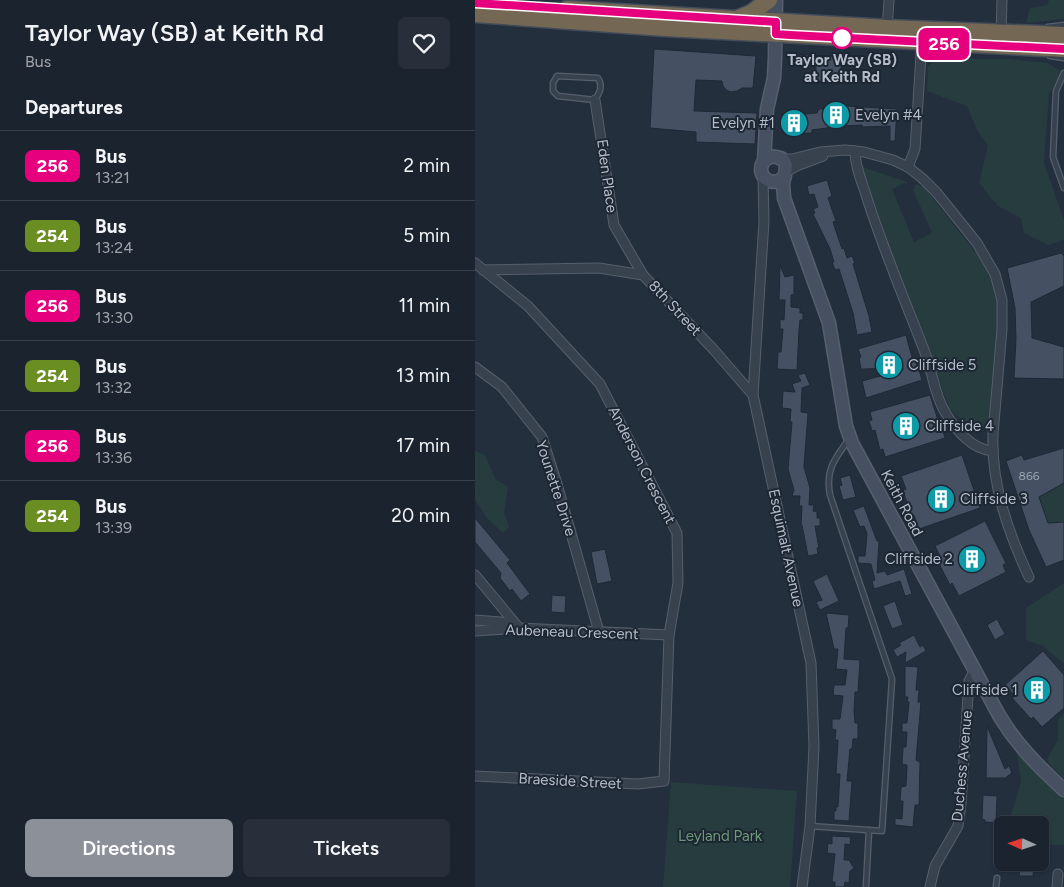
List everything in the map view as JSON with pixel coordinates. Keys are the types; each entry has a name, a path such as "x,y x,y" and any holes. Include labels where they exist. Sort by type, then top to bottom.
{"highway":[{"path":"737,19 751,13 769,0"},
{"path":"475,3 737,19 776,28"},
{"path":"475,14 665,28 776,28 1006,40 1064,49"},
{"path":"1006,40 1057,31"}],"street":[{"path":"774,159 772,144 773,109 770,98 774,78 776,0"},
{"path":"887,35 889,0"},
{"path":"1002,0 1006,40"},
{"path":"908,167 915,150 922,36"},
{"name":"Eden Place","path":"595,100 614,225 643,275"},
{"path":"827,153 820,152 792,159 774,159 761,169 769,180 779,181 785,174 799,165 835,151 876,154 908,167 937,193 977,243 995,274 1003,312 993,450 1000,500 1017,551 1029,577"},
{"path":"855,151 859,176 871,212 927,359 944,410 970,442 978,448 993,450"},
{"path":"774,159 786,165 785,174"},
{"name":"Keith Road","path":"785,174 784,198 829,323 846,426 850,437 1000,717 1020,747 1064,790"},
{"name":"Keith Road","path":"769,180 784,198"},
{"name":"Esquimalt Avenue","path":"769,180 764,209 753,395 811,663 814,747 810,826 802,887"},
{"name":"Anderson Crescent","path":"475,263 528,306 600,384 677,533 678,583 669,635 664,781"},
{"name":"8th Street","path":"483,270 599,268 643,275 714,350 753,395"},
{"name":"Younette Drive","path":"475,367 502,387 542,437 599,632"},
{"path":"475,575 516,626"},
{"name":"Aubeneau Crescent","path":"475,620 516,626 669,635"},
{"name":"Aubeneau Crescent","path":"475,632 516,626"},
{"name":"Duchess Avenue","path":"930,887 935,866 957,826 961,804 969,681 975,670"},
{"name":"Braeside Street","path":"475,776 638,784 664,781"},
{"path":"1057,887 1058,874"}],"lane":[{"path":"1057,31 1064,25"},
{"path":"1006,40 1027,52"},
{"path":"1045,56 1064,58"},
{"path":"1064,73 1056,91 1053,158 1064,188"},
{"path":"557,76 598,78 601,84 600,93 595,100 558,96 553,91 553,84 557,76"},
{"path":"810,826 882,831 892,679 829,495 827,480 831,465 850,437"},
{"path":"866,887 869,830"},
{"path":"996,887 997,878"}],"green space":[{"path":"1049,0 1064,0 1064,19 1026,23 1030,8 1047,5"},
{"path":"936,57 1009,59 1047,63 1064,73 1049,93 1044,163 1064,220 1064,240 1048,245 1024,233 1021,218 998,206 979,183 988,146 977,130 967,106 927,91 928,67"},
{"path":"862,167 907,182 892,189 914,242 932,233 913,190 916,184 924,187 987,267 1000,310 990,423 974,433 950,409 910,305"},
{"path":"475,451 485,455 496,480 508,486 504,512 509,527 503,533 487,518 475,499"},
{"path":"1064,483 1064,522 1048,523 1039,497"},
{"path":"1064,583 1063,663 1043,646 1026,640 1026,608"},
{"path":"1064,714 1064,779 1050,765 1047,759 1058,740 1058,720"},
{"path":"1017,753 1064,798 1064,845 1049,845 1049,816 1011,816 1021,782"},
{"name":"Leyland Park","path":"671,782 797,791 790,887 663,887"}],"building":[{"path":"654,49 756,56 753,88 742,88 731,92 726,90 722,81 696,80 694,111 757,113 755,144 696,142 696,132 650,128"},
{"path":"795,54 842,57 840,83 815,81 816,66 794,65"},
{"path":"847,106 897,109 895,141 890,141 890,126 841,126 812,130 812,133 793,134 793,131 789,130 791,115 817,113 819,109"},
{"path":"827,180 832,196 828,198 836,221 833,222 842,249 844,248 847,258 852,256 855,263 853,264 872,332 857,335 853,313 839,269 835,270 830,249 813,214 815,213 813,209 818,207 814,194 809,195 807,186"},
{"path":"1061,253 1064,256 1064,286 1031,302 1032,338 1064,347 1064,379 1014,378 1015,308 1007,268"},
{"path":"780,265 785,277 794,275 794,294 791,295 791,307 800,308 800,313 803,313 803,320 800,320 797,370 777,369 778,352 781,352 783,329 780,329 780,319 784,320 785,300 779,300"},
{"name":"Cliffside 5","path":"906,335 913,361 916,360 922,380 866,398 862,381 903,370 903,368 861,369 859,358 861,357 858,349"},
{"path":"805,373 810,385 802,388 801,412 808,413 804,467 810,488 809,505 814,505 813,511 817,512 817,518 820,518 820,526 815,526 819,548 817,548 818,554 808,556 801,525 802,506 799,506 800,496 792,496 794,490 788,469 792,422 790,422 791,409 782,408 783,391 795,392 792,384 801,381 798,375"},
{"name":"Cliffside 4","path":"930,395 945,438 885,457 883,449 880,450 875,430 872,431 869,421 872,420 870,412"},
{"path":"1064,448 1064,483 1039,497 1048,523 1064,522 1064,560 1046,567 1029,530 1006,461 1022,455 1024,460"},
{"name":"Cliffside 3","path":"962,455 980,508 919,529 914,515 911,516 903,490 906,489 901,476"},
{"path":"850,475 856,497 843,500 839,486 842,485 840,478"},
{"path":"864,506 877,541 879,541 877,573 885,571 887,575 904,569 912,594 905,596 900,581 874,589 872,581 875,580 871,564 858,563 858,556 865,556 867,534 864,526 860,527 853,510"},
{"path":"475,518 510,560 507,563 530,594 521,601 512,589 510,591 500,578 501,573 475,542"},
{"name":"Cliffside 2","path":"985,521 1006,563 1003,565 1006,572 959,596 952,583 950,585 937,560 941,558 935,546"},
{"path":"605,549 612,581 597,584 591,552"},
{"path":"827,574 839,601 820,610 816,602 822,600 813,581"},
{"path":"552,595 566,596 565,613 551,612"},
{"path":"895,601 903,625 892,629 883,606"},
{"path":"826,613 849,615 848,628 846,628 844,659 860,660 858,692 855,692 854,710 855,723 858,723 858,739 853,739 852,749 850,749 847,781 852,781 849,821 834,820 834,811 838,807 840,774 836,774 838,740 835,740 836,730 832,729 832,719 840,719 843,696 833,695 834,685 845,685 847,670 836,669 838,649 834,649"},
{"path":"997,619 1005,634 995,640 987,625"},
{"path":"914,635 920,647 923,645 926,651 905,663 906,652 897,657 893,650 901,645 899,643"},
{"name":"Cliffside 1","path":"1043,651 1064,675 1064,708 1042,727 1033,717 1031,719 1012,698 1015,696 1005,685"},
{"path":"905,666 918,667 916,690 919,690 918,702 921,702 916,760 920,762 919,805 915,805 913,827 895,825 895,818 902,819 903,801 900,801 901,787 906,786 907,765 902,764 903,747 906,747 907,732 902,732 902,723 907,723 909,702 907,702 908,697 905,697"},
{"path":"987,726 1005,769 1009,766 1012,773 1005,778 986,778"},
{"path":"983,795 997,796 994,823 985,822 982,819"},
{"path":"832,836 851,837 850,845 845,844 844,860 849,860 854,868 850,871 849,883 845,882 844,887 835,887 835,882 832,882 835,854 827,853 828,843 832,844"},
{"path":"1020,871 1033,871 1033,876 1019,876"}],"bus line":[{"name":"256","path":"475,3 776,22 776,34 1064,49"}],"place":[{"name":"Taylor Way (SB) at Keith Rd","path":"842,38"},
{"name":"Evelyn #4","path":"836,115"},
{"name":"Evelyn #1","path":"794,123"},
{"name":"Cliffside 5","path":"889,365"},
{"name":"Cliffside 4","path":"906,426"},
{"name":"Cliffside 3","path":"941,499"},
{"name":"Cliffside 2","path":"972,559"},
{"name":"Cliffside 1","path":"1037,690"}]}
